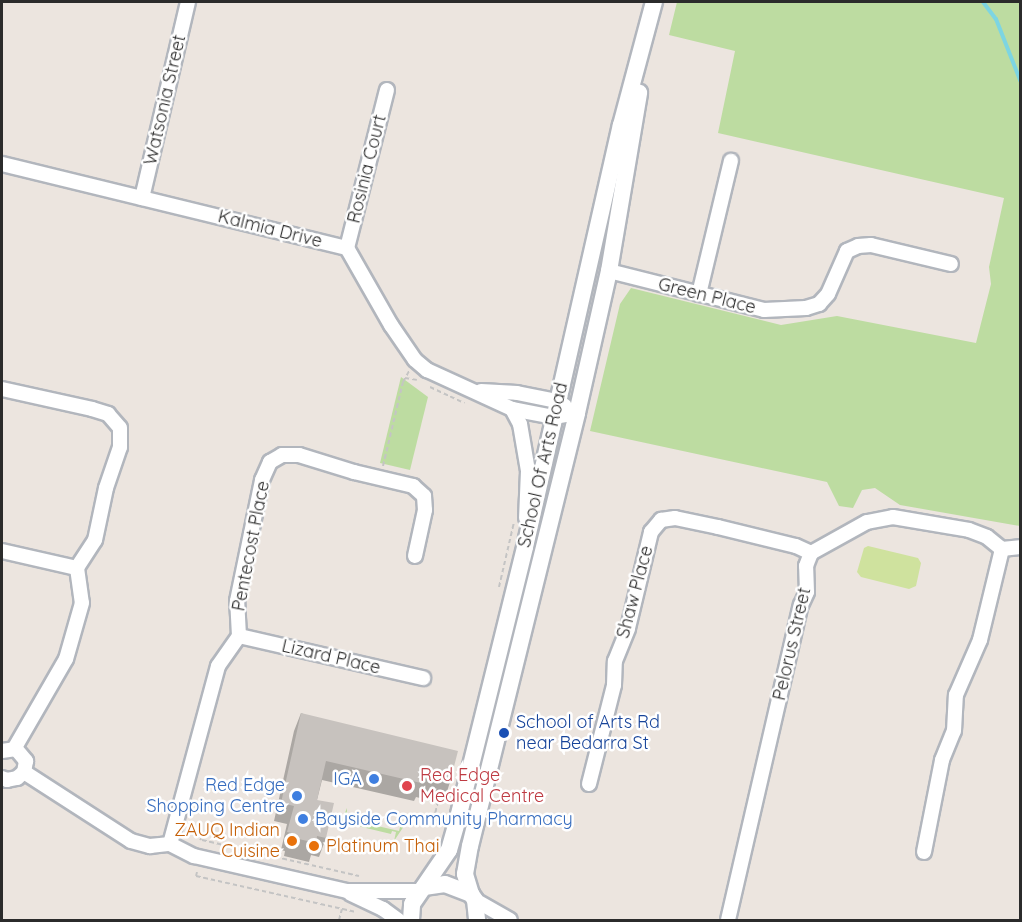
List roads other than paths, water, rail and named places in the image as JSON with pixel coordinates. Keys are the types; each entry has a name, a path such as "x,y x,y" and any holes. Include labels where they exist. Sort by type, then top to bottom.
{"street":[{"name":"Watsonia Street","path":"142,198 188,2"},
{"name":"School Of Arts Road","path":"411,921 412,904 449,849 459,814 525,547 621,125 654,2"},
{"name":"School Of Arts Road","path":"477,921 473,897 465,874 475,823 577,413 609,271 634,127 646,35"},
{"name":"Rosinia Court","path":"347,248 387,90"},
{"path":"699,294 731,161"},
{"name":"Kalmia Drive","path":"2,164 347,248 391,325 415,360 448,382 512,409 555,409 577,413"},
{"name":"Green Place","path":"609,271 764,310 806,308 819,304 828,294 847,251 858,246 871,245 951,264"},
{"path":"2,389 92,408 108,414 120,428 120,447 106,488 95,540 77,568 82,603 66,659 8,750 24,756 24,772 17,778 2,779"},
{"name":"Kalmia Drive","path":"473,391 517,393 555,409"},
{"path":"512,409 520,424 528,471 525,547"},
{"name":"Pentecost Place","path":"170,844 218,666 239,636 237,601 262,480 270,462 282,455 299,455 414,486 424,496 425,510 415,556"},
{"path":"811,553 867,522 893,517 969,530 987,537 1002,549 1020,547"},
{"name":"Shaw Place","path":"589,784 614,685 615,661 628,628 651,532 661,520 675,518 718,526 796,546 811,553"},
{"path":"924,852 942,760 954,731 956,695 980,640 1002,549"},
{"path":"2,550 77,568"},
{"name":"Pelorus Street","path":"728,921 801,606 807,592 806,566 811,553"},
{"name":"Lizard Place","path":"239,636 423,678"},
{"path":"24,772 131,841 150,846 170,844 200,857 347,891 383,909 398,921"},
{"path":"347,891 422,889 445,884 473,897 510,921"}],"waterway":[{"path":"983,2 996,19 1020,80"}],"place":[{"name":"School of Arts Rd near Bedarra St","path":"504,733"},
{"name":"IGA","path":"374,779"},
{"name":"Red Edge Medical Centre","path":"407,786"},
{"name":"Red Edge Shopping Centre","path":"297,796"},
{"name":"Bayside Community Pharmacy","path":"303,819"},
{"name":"ZAUQ Indian Cuisine","path":"292,841"},
{"name":"Platinum Thai","path":"314,846"}]}
